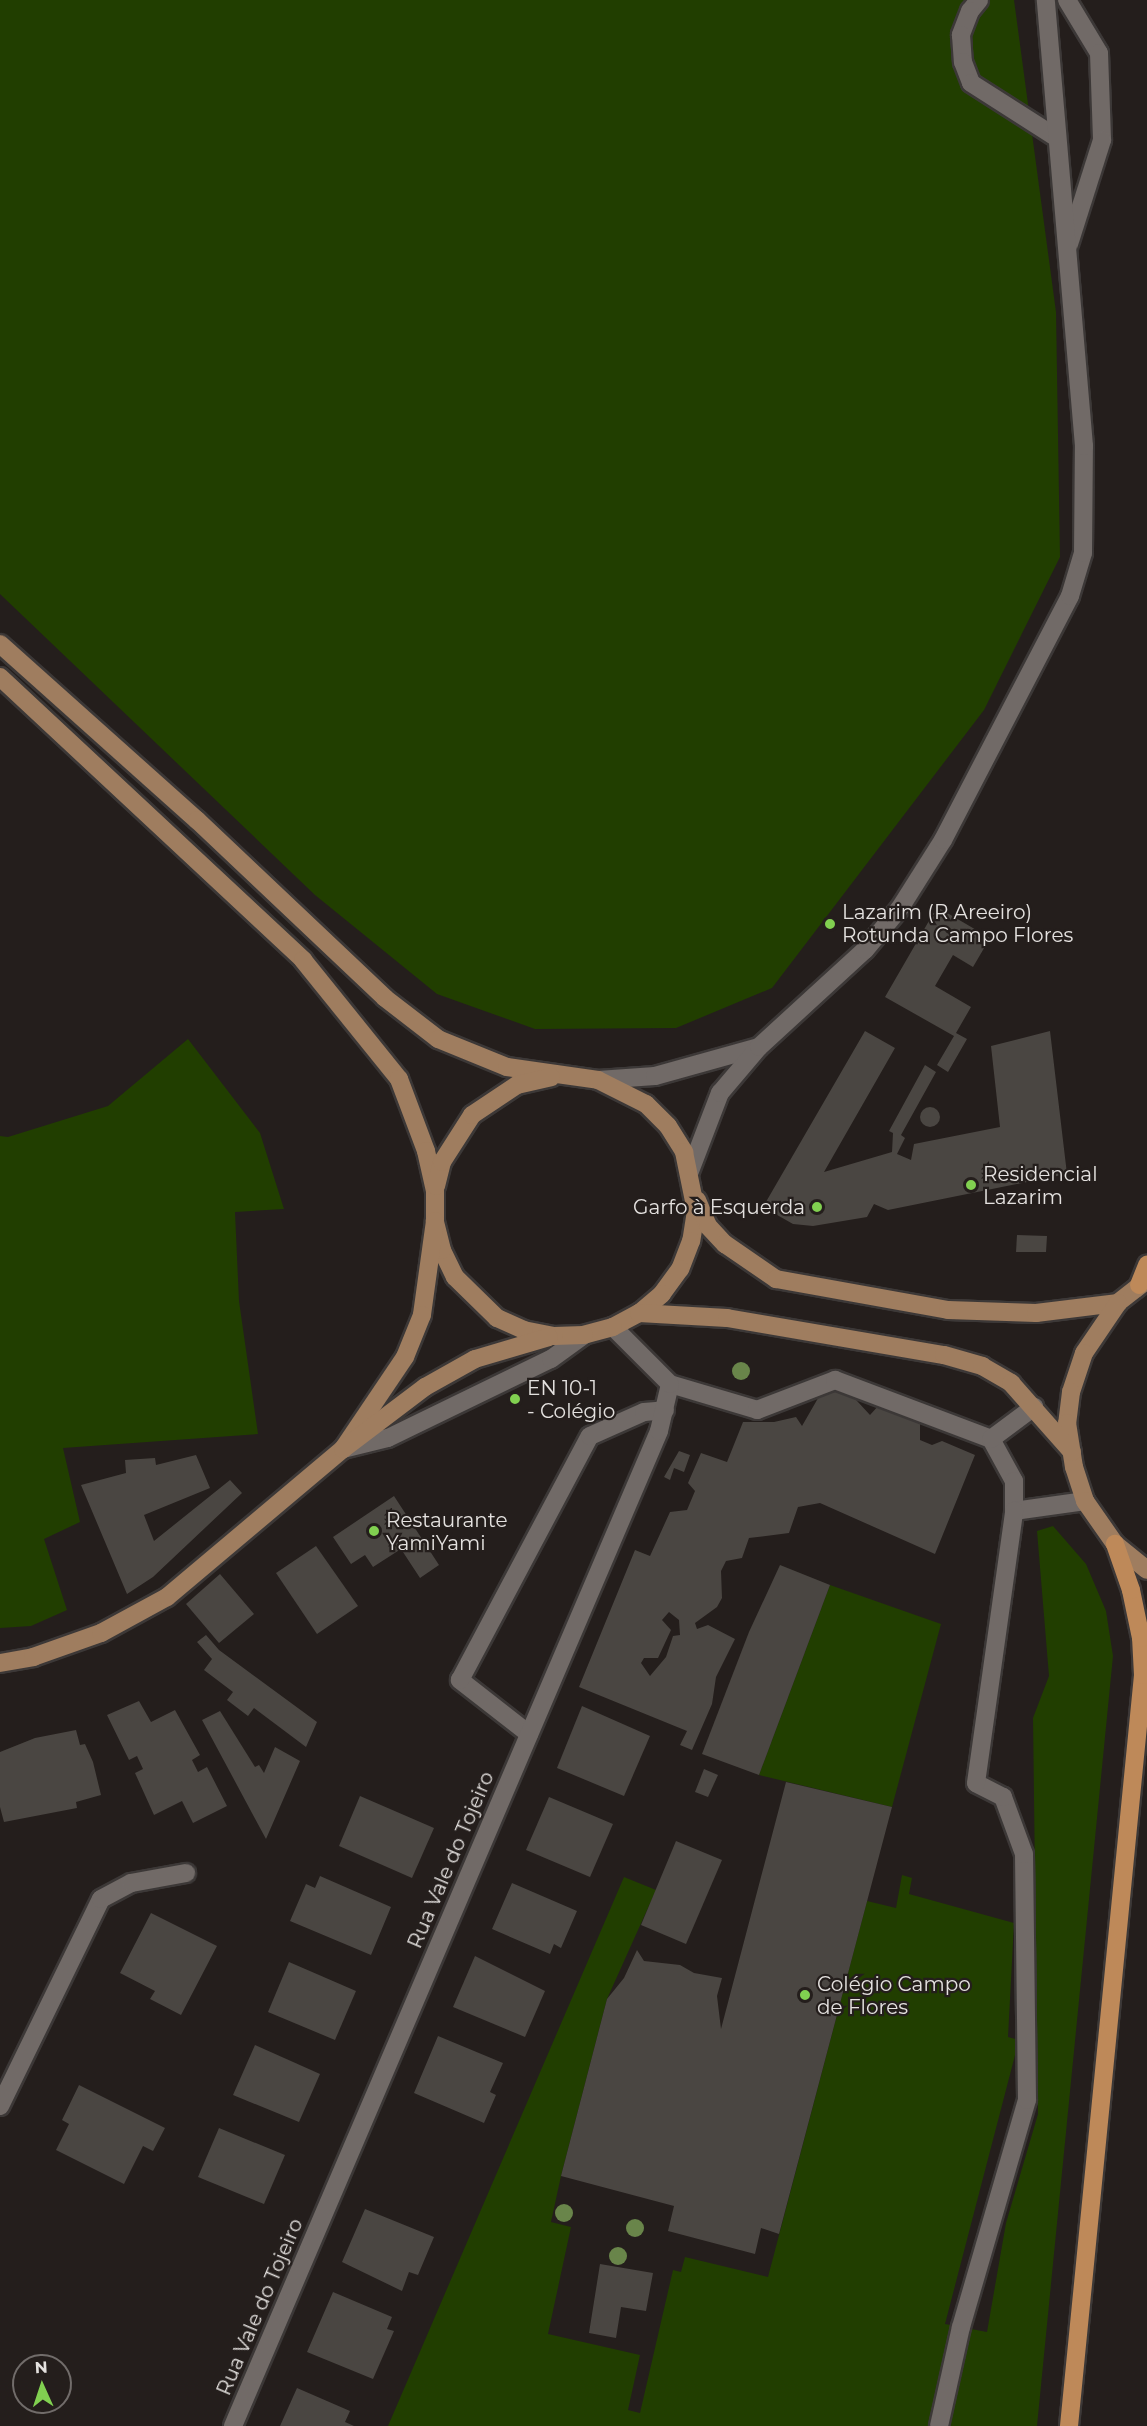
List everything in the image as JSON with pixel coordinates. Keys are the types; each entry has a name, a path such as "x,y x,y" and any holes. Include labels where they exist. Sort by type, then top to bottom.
{"highway":[{"path":"1143,1282 1147,1265"},
{"path":"1069,2426 1143,1675 1141,1638 1133,1599 1115,1544"}],"main road":[{"path":"0,644 197,820 377,990 438,1039 507,1067 598,1080 646,1104 668,1126 690,1171 694,1195 691,1241 680,1269 662,1294 639,1314 613,1327 584,1335 554,1336 475,1359 426,1387 343,1449 167,1598 101,1633 33,1657 0,1663"},
{"path":"0,677 303,960 399,1079 426,1151 435,1191 435,1221 422,1315 405,1357 343,1449"},
{"path":"435,1191 442,1162 472,1115 517,1085 570,1076"},
{"path":"694,1195 708,1226 749,1263 776,1279 948,1310 1036,1313 1118,1303"},
{"path":"435,1221 446,1259 474,1299 515,1326 554,1336"},
{"path":"1143,1282 1118,1303 1084,1353 1071,1392 1068,1423 1072,1452 1085,1500 1115,1544 1147,1570"},
{"path":"639,1314 727,1318 944,1355 982,1366 1011,1383 1072,1452"}],"street":[{"path":"979,0 970,11 961,36 963,62 971,83 1057,138"},
{"path":"690,1171 720,1093 759,1047 865,950 900,908 943,840 1070,596 1083,553 1086,510 1084,446 1046,0"},
{"path":"1066,254 1102,140 1099,53 1067,0"},
{"path":"598,1080 655,1076 759,1047"},
{"path":"613,1327 670,1384 757,1410 835,1380 991,1439 1014,1481 1014,1511 976,1783 1004,1797 1024,1854 1028,2100 961,2327 939,2426"},
{"path":"343,1449 388,1438 551,1359 584,1335"},
{"name":"Rua Vale do Tojeiro","path":"233,2426 655,1442 670,1384"},
{"path":"991,1439 1034,1407"},
{"path":"529,1734 460,1680 590,1436 644,1412 664,1410"},
{"path":"1014,1511 1085,1500"},
{"path":"0,2106 101,1899 131,1883 186,1873"}],"green space":[{"path":"0,0 1014,0 1056,312 1060,557 984,710 772,988 676,1028 535,1029 437,994 315,895 0,594"},
{"path":"188,1039 260,1133 284,1209 235,1212 239,1301 258,1434 63,1448 80,1522 44,1539 67,1610 31,1626 0,1628 0,1136 8,1137 108,1106"},
{"path":"1053,1526 1086,1564 1106,1611 1113,1656 1037,2426 388,2426 624,1877 656,1890 607,1999 561,2176 551,2222 571,2227 548,2334 640,2355 628,2410 640,2413 673,2270 681,2272 685,2257 768,2277 867,1901 896,1908 902,1875 912,1878 909,1894 1014,1923 1008,2037 1019,2040 945,2324 987,2332 1006,2223 1038,2114 1033,1718 1049,1676 1037,1531"},
{"path":"830,1585 941,1624 892,1807 759,1775"}],"building":[{"path":"937,907 990,938 973,967 953,955 935,986 971,1007 956,1033 967,1039 948,1072 937,1065 954,1036 885,997"},
{"path":"865,1031 895,1048 824,1172 892,1152 893,1133 889,1131 925,1065 936,1072 901,1135 905,1138 897,1154 911,1160 914,1144 1000,1127 991,1046 1050,1031 1067,1174 888,1210 874,1204 867,1217 813,1226 793,1224 763,1207"},
{"path":"926,1107 934,1107 940,1113 940,1121 934,1127 926,1127 920,1121 920,1113"},
{"path":"1017,1235 1047,1236 1046,1252 1016,1252"},
{"path":"846,1389 870,1415 879,1405 920,1424 920,1440 932,1445 942,1441 975,1455 935,1554 820,1503 798,1507 789,1533 749,1538 742,1558 726,1561 721,1571 722,1598 717,1607 695,1623 697,1629 708,1625 735,1639 716,1677 712,1704 692,1750 680,1745 687,1731 579,1687 635,1550 650,1556 670,1512 687,1510 695,1491 688,1483 701,1453 727,1462 743,1422 774,1422 796,1417 802,1426 821,1393","holes":["669,1612 679,1620 680,1635 673,1636 666,1657 650,1676 641,1663 644,1658 658,1658 671,1630 662,1620"]},
{"path":"679,1451 690,1455 684,1472 674,1468 670,1480 664,1477"},
{"path":"196,1455 210,1488 144,1515 154,1541 230,1480 242,1493 153,1577 127,1594 81,1485 126,1473 125,1460 155,1458 156,1465"},
{"path":"394,1496 439,1565 420,1578 401,1549 373,1567 365,1555 351,1564 333,1537"},
{"path":"316,1546 358,1606 317,1634 276,1573"},
{"path":"780,1565 830,1585 759,1775 702,1754 749,1632"},
{"path":"220,1574 254,1614 219,1643 186,1604"},
{"path":"206,1635 219,1650 317,1722 306,1747 254,1708 248,1716 227,1700 233,1692 204,1670 212,1659 197,1642"},
{"path":"139,1701 151,1722 175,1710 200,1755 192,1760 198,1772 207,1767 227,1806 193,1823 182,1801 154,1815 135,1773 143,1769 137,1756 129,1760 107,1715"},
{"path":"582,1706 650,1736 624,1796 557,1768"},
{"path":"220,1711 255,1767 259,1765 264,1773 275,1747 300,1761 266,1839 202,1720"},
{"path":"76,1730 80,1745 85,1744 93,1762 101,1795 76,1802 77,1808 4,1822 0,1807 0,1752 35,1738"},
{"path":"704,1769 718,1775 708,1797 695,1792"},
{"path":"786,1782 892,1807 779,2234 761,2228 755,2254 668,2231 674,2206 561,2176 607,1999 624,1978 637,1950 644,1961 680,1965 694,1973 722,1978 717,1996 721,2029"},
{"path":"360,1796 434,1828 412,1878 339,1846"},
{"path":"549,1797 613,1824 590,1877 526,1850"},
{"path":"676,1841 722,1860 686,1944 641,1925"},
{"path":"320,1876 391,1907 371,1955 290,1921 306,1884 315,1888"},
{"path":"512,1883 577,1911 561,1948 554,1944 550,1954 492,1929"},
{"path":"151,1913 217,1946 181,2015 150,1999 155,1991 120,1973"},
{"path":"475,1956 545,1991 525,2037 453,2007"},
{"path":"289,1962 356,1991 335,2040 268,2012"},
{"path":"438,2036 503,2063 490,2092 496,2095 484,2123 414,2093"},
{"path":"255,2045 320,2074 299,2122 233,2095"},
{"path":"79,2085 165,2128 153,2151 143,2146 124,2184 56,2150 69,2124 62,2120"},
{"path":"219,2128 285,2155 264,2204 198,2177"},
{"path":"365,2209 434,2237 418,2275 409,2272 402,2291 342,2262"},
{"path":"600,2264 653,2273 646,2311 621,2307 616,2338 589,2333"},
{"path":"333,2292 392,2317 387,2329 394,2331 373,2379 307,2352"},
{"path":"297,2388 350,2411 345,2422 354,2426 280,2426"}],"place":[{"name":"Lazarim (R Areeiro) Rotunda Campo Flores","path":"830,924"},
{"name":"Residencial Lazarim","path":"971,1185"},
{"name":"Garfo à Esquerda","path":"817,1207"},
{"name":"EN 10-1 - Colégio","path":"515,1399"},
{"name":"Restaurante YamiYami","path":"374,1531"},
{"name":"Colégio Campo de Flores","path":"805,1995"}]}
